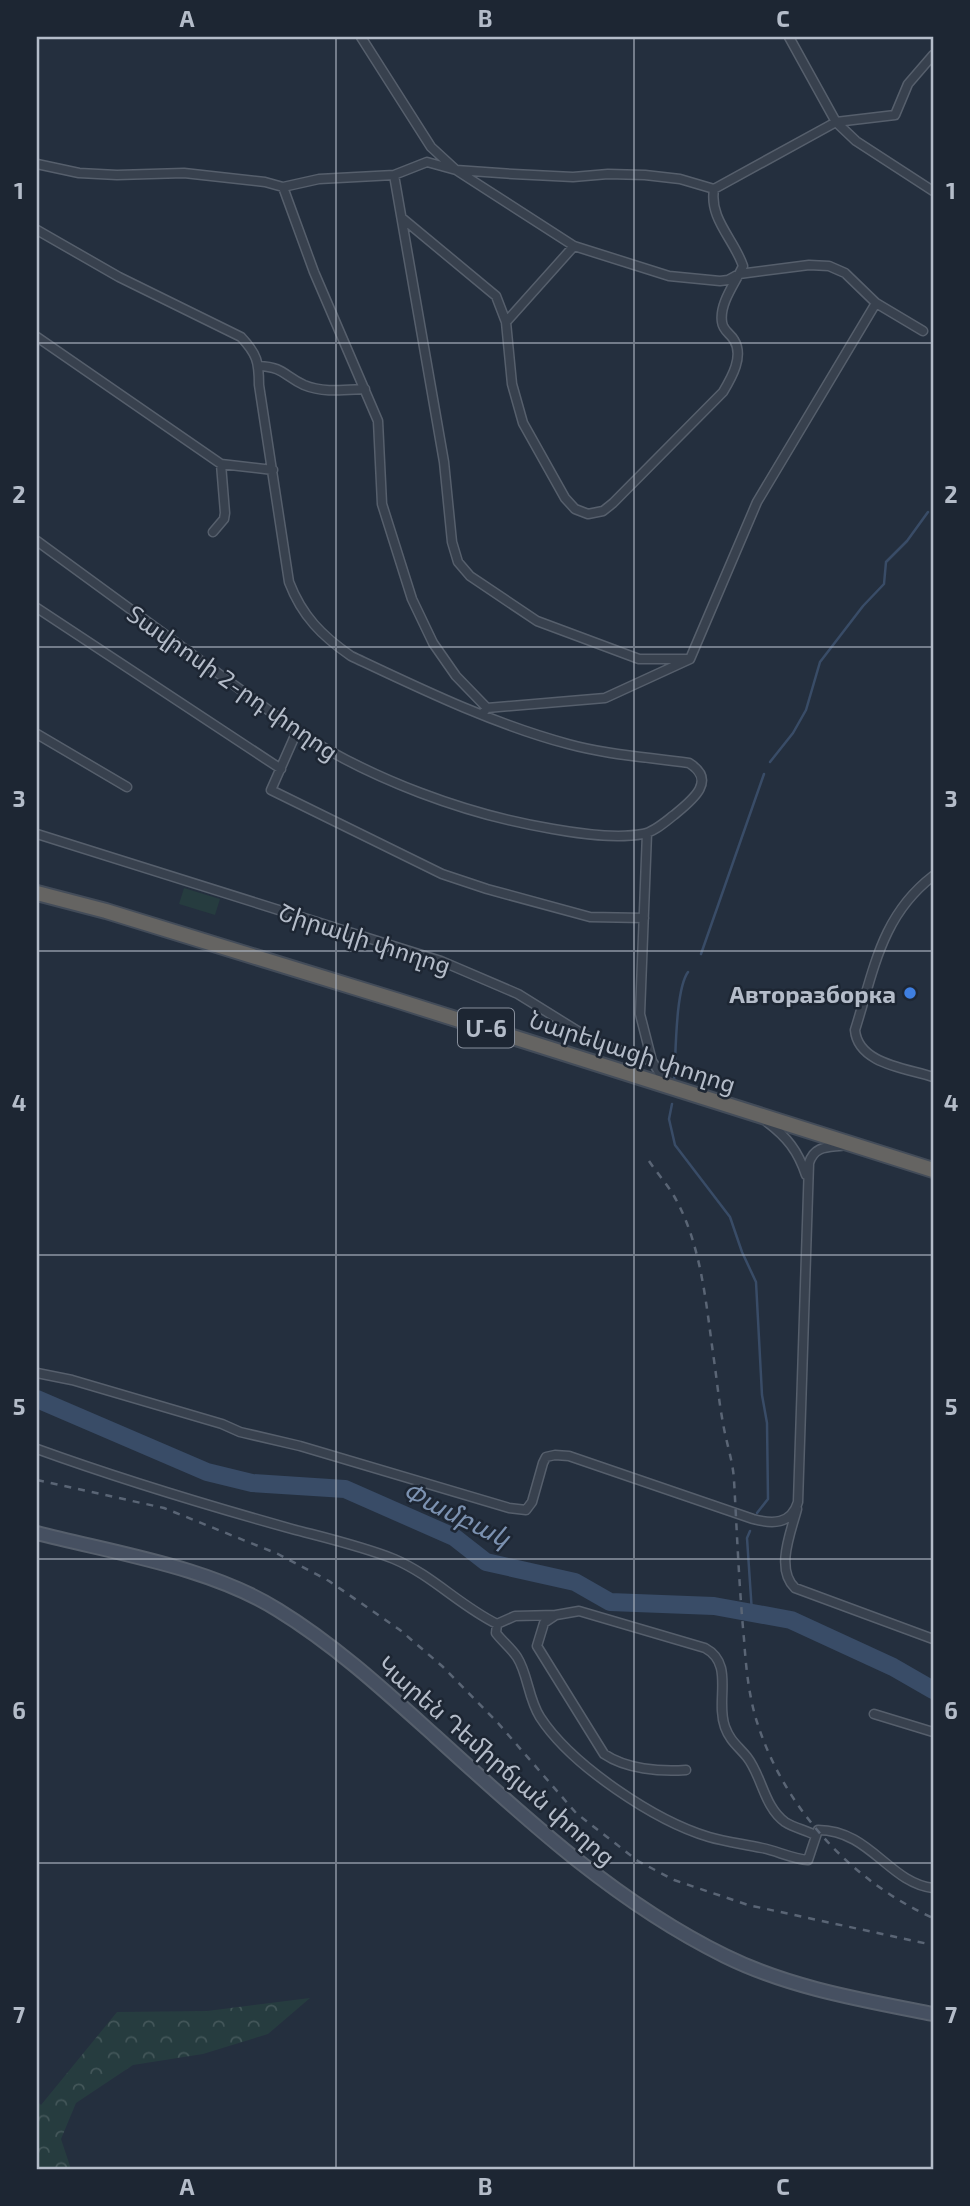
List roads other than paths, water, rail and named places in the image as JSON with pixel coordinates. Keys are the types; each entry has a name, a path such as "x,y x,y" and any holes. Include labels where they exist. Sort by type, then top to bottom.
{"highway":[{"name":"Նարեկացի փողոց","path":"37,893 106,911 306,972 933,1170"}],"main road":[{"name":"Կարեն Դեմիրճյան փողոց","path":"37,1534 189,1571 241,1590 278,1609 384,1689 579,1862 645,1909 701,1943 762,1973 798,1984 933,2014"}],"street":[{"path":"361,37 431,147 456,170 574,246 669,276 720,281 739,274 809,265 829,267 845,273 876,303 923,331"},
{"path":"789,37 836,122 856,141 933,191"},
{"path":"37,164 79,173 184,173 265,182 283,187 319,180 394,175 427,162 456,170 573,177 645,175 680,179 714,189 836,122 895,116 908,84 933,55"},
{"path":"394,175 444,462 452,542 458,562 470,576 537,621 639,659 691,659"},
{"path":"283,187 314,272 378,421 383,505 412,598 433,643 485,711"},
{"path":"402,218 496,296 506,322 512,384 523,423 565,498 575,509 588,514 603,511 613,503 723,392 732,376 737,350 734,339 724,331 722,313 743,266 713,208 714,189"},
{"path":"37,230 119,277 241,337 254,351 259,366 261,396 289,582 297,602 310,622 329,641 351,656 485,711 506,724 569,744 615,754 689,762 698,768 702,777 700,789 694,799 647,834 640,1014 652,1061 668,1087"},
{"path":"506,322 574,246"},
{"path":"485,711 605,698 691,659 757,502 876,303"},
{"path":"37,337 221,464 273,470"},
{"path":"259,366 274,367 303,385 325,391 365,389"},
{"path":"213,532 224,519 225,513 221,464"},
{"name":"Տավրոսի 2-րդ փողոց","path":"37,541 334,756 384,778 508,820 607,835 647,834"},
{"path":"37,608 281,769"},
{"path":"297,731 271,790 442,874 486,889 590,917 644,918"},
{"path":"37,734 127,787"},
{"name":"Շիրակի փողոց","path":"37,834 441,961 518,994 597,1043 652,1061"},
{"path":"933,876 908,899 887,930 855,1030 859,1045 871,1056 933,1077"},
{"path":"756,1115 783,1134 795,1149 808,1185"},
{"path":"853,1144 823,1147 816,1151 809,1163 797,1507 785,1562 788,1581 795,1588 933,1639"},
{"path":"37,1373 72,1380 222,1424 240,1432 300,1446 509,1508 526,1510 532,1502 546,1457 555,1455 569,1456 771,1524 786,1519 797,1507"},
{"path":"37,1449 161,1491 336,1539 395,1559 430,1578 477,1614 497,1624"},
{"path":"497,1624 515,1616 556,1615 579,1611 705,1648 714,1653 722,1669 722,1718 732,1742 748,1758 764,1793 783,1820 815,1835"},
{"path":"556,1615 544,1623 537,1647 604,1754 614,1761 644,1768 686,1770"},
{"path":"497,1624 496,1633 517,1657 532,1702 541,1718 562,1743 585,1764 634,1802 708,1837 801,1860 808,1860 818,1830 852,1837 917,1885 933,1888"},
{"path":"874,1714 933,1732"}],"waterway":[{"path":"770,762 793,733 806,710 820,662 863,606 884,584 886,562 907,541 928,512"},
{"path":"701,954 764,774"},
{"path":"674,1082 678,1008 688,972"},
{"path":"672,1104 669,1119 675,1145 730,1217 756,1282 762,1395 767,1423 768,1499 757,1513"},
{"name":"Փամբակ","path":"37,1399 207,1472 252,1483 345,1489 454,1537 486,1562 575,1582 610,1602 714,1606 791,1620 893,1667 933,1690"},
{"path":"750,1531 747,1538 752,1613"}],"railway":[{"path":"649,1161 683,1215 702,1276 733,1473 746,1661 750,1695 759,1728 771,1759 787,1788 826,1841 876,1885 933,1918"},
{"path":"37,1480 164,1508 278,1554 329,1581 400,1630 442,1666 498,1723 576,1813 638,1861 674,1880 748,1905 933,1945"}],"place":[{"name":"Авторазборка","path":"910,993"}]}
